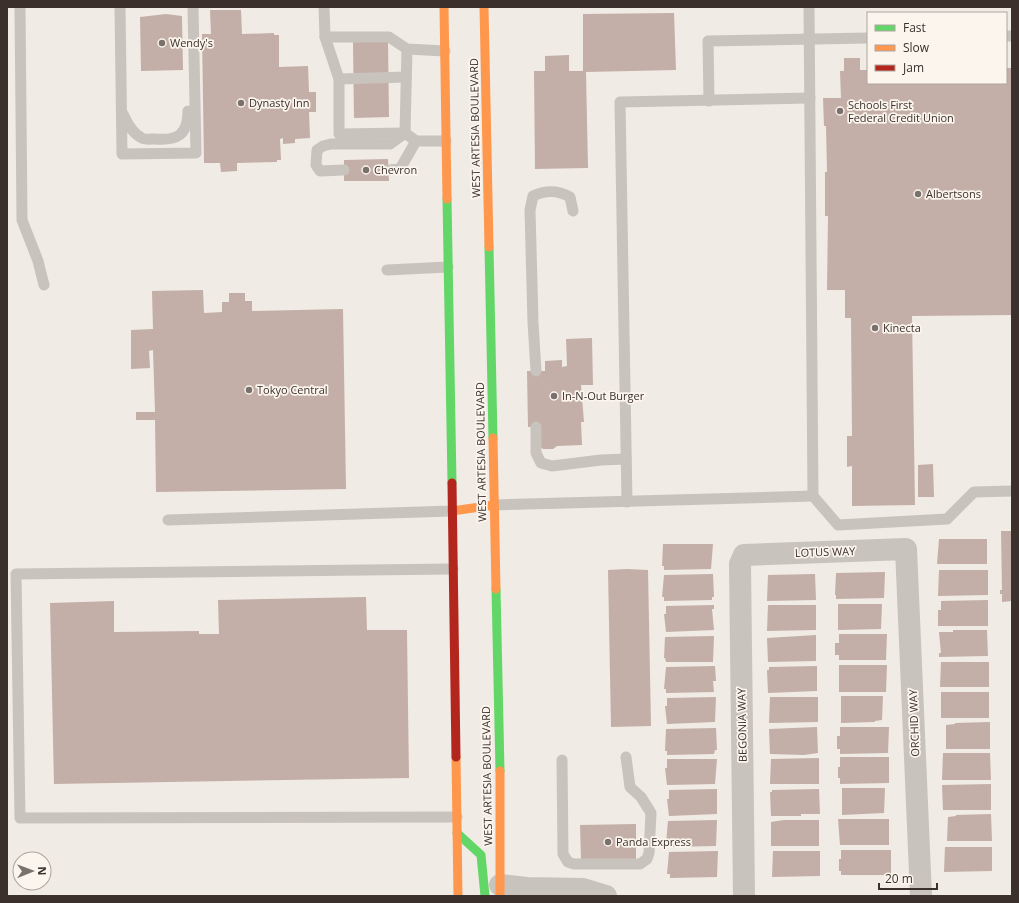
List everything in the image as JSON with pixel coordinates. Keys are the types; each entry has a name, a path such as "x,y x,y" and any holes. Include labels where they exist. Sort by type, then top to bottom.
{"main road":[{"path":"444,7 458,896"},
{"name":"WEST ARTESIA BOULEVARD","path":"484,7 494,505 495,892"},
{"path":"452,511 494,505"},
{"path":"457,833 476,848 481,855 495,892"}],"street":[{"name":"LOTUS WAY","path":"744,555 906,550"},
{"name":"ORCHID WAY","path":"906,550 921,896"},
{"name":"BEGONIA WAY","path":"744,555 740,564 744,896"},
{"path":"495,892 527,888 583,889 606,896"}],"lane":[{"path":"20,7 22,220 38,261 44,286"},
{"path":"120,7 122,154 196,153 193,7"},
{"path":"122,111 130,127 142,138 174,138 182,134 188,124 188,11 190,7"},
{"path":"324,7 325,37 339,79 339,134 405,133 416,141 446,141"},
{"path":"809,7 813,496 838,525 947,519 974,492 1012,491"},
{"path":"325,37 389,37 407,49 445,51"},
{"path":"709,101 708,41 867,38"},
{"path":"405,133 407,49"},
{"path":"339,79 406,77"},
{"path":"627,502 620,102 810,98"},
{"path":"344,170 320,171 316,165 317,150 323,146 331,144 390,144 405,133"},
{"path":"388,170 400,169 416,141"},
{"path":"536,371 530,210 533,196 544,191 560,192 570,197 573,212"},
{"path":"387,270 448,267"},
{"path":"536,427 536,453 541,463 552,466 601,460 626,459"},
{"path":"494,505 813,496"},
{"path":"168,520 452,511"},
{"path":"453,569 16,574 19,802 20,818 457,817"},
{"path":"562,760 563,854 568,862 574,864 640,864 647,859 649,853 651,814 641,797 630,788 626,757"}],"building":[{"name":"Dynasty Inn","path":"210,10 241,10 242,34 274,33 274,35 279,35 279,67 308,66 309,92 316,92 316,112 309,112 310,138 295,139 295,143 283,144 283,138 280,139 281,160 277,160 277,162 237,163 237,171 221,172 220,163 204,163 202,34 211,34"},
{"path":"674,13 676,70 586,72 588,168 535,169 534,71 545,71 545,56 569,55 569,71 583,71 583,14"},
{"name":"Wendy's","path":"166,14 182,16 183,70 141,71 140,17"},
{"path":"388,41 389,117 354,118 353,42"},
{"name":"Albertsons","path":"844,58 860,58 860,70 867,70 867,84 1007,84 1007,68 1012,68 1012,315 912,316 915,505 852,506 852,466 847,467 847,436 852,436 851,318 845,318 845,290 827,290 828,216 825,216 825,172 827,172 826,126 824,126 823,98 841,98 840,71 844,71"},
{"name":"Chevron","path":"388,159 389,181 344,181 344,160"},
{"name":"Tokyo Central","path":"203,290 204,313 222,312 222,302 229,302 229,293 245,293 245,301 252,301 252,311 343,309 346,489 156,492 155,420 136,420 136,412 155,412 153,350 149,351 150,368 131,369 131,330 153,329 152,291"},
{"name":"In-N-Out Burger","path":"592,338 593,385 581,385 584,422 581,422 582,445 557,446 553,449 543,449 540,446 541,427 528,427 527,371 545,371 545,361 562,360 562,367 567,366 566,339"},
{"path":"933,464 934,497 918,497 918,465"},
{"path":"1001,531 1012,531 1012,601 1002,602 1002,594 1000,594 1000,590 1002,590"},
{"path":"939,539 987,539 987,564 937,564"},
{"path":"663,544 713,544 711,569 664,570 664,566 662,566"},
{"path":"608,570 648,570 651,726 611,727"},
{"path":"939,570 988,570 988,595 938,596"},
{"path":"885,572 884,598 836,599 836,573"},
{"path":"713,574 714,597 712,597 712,600 664,601 664,597 662,597 664,575"},
{"path":"815,574 816,600 767,601 768,575"},
{"path":"366,597 367,630 407,630 409,778 54,784 50,603 114,601 114,632 199,631 199,634 219,634 218,600"},
{"path":"988,600 988,626 938,626 938,610 941,610 941,601"},
{"path":"838,604 882,604 881,629 838,630"},
{"path":"714,605 714,609 712,609 714,630 666,632 664,614 666,614 666,606"},
{"path":"768,605 816,605 816,630 767,631"},
{"path":"953,630 987,630 988,656 939,657 939,653 941,653 939,632 953,632"},
{"path":"839,634 887,634 886,660 839,660 839,655 835,655 835,643 839,643"},
{"path":"816,635 816,661 768,662 767,638"},
{"path":"714,636 713,662 666,662 664,658 665,637"},
{"path":"941,662 989,662 989,687 940,687"},
{"path":"839,665 887,665 886,692 839,692"},
{"path":"715,666 716,681 713,681 714,692 666,693 666,689 664,689 666,667"},
{"path":"817,666 817,691 768,693 767,670 769,670 769,667"},
{"path":"941,692 989,692 989,718 941,718"},
{"path":"841,696 883,696 882,720 875,722 841,723"},
{"path":"716,697 715,722 667,724 665,706 667,706 667,698"},
{"path":"770,697 818,697 818,722 769,723"},
{"path":"990,722 990,749 946,749 946,725 955,723"},
{"path":"817,727 818,753 804,755 770,754 769,729"},
{"path":"840,727 889,727 888,753 840,754 840,749 837,749 837,736 840,736"},
{"path":"716,728 717,750 715,750 714,754 667,755 667,751 665,751 666,729"},
{"path":"943,753 990,753 991,780 942,780"},
{"path":"840,757 889,757 889,783 840,784 840,778 838,778 838,767 840,767"},
{"path":"819,758 819,784 770,784 771,759"},
{"path":"667,759 717,759 715,784 667,785 665,768 667,768"},
{"path":"991,784 991,810 943,810 942,785"},
{"path":"842,788 885,788 884,813 842,815"},
{"path":"717,789 717,814 669,816 667,799 669,799 669,790"},
{"path":"819,789 820,814 801,814 801,816 771,816 770,792 772,792 772,790"},
{"path":"991,814 992,841 947,841 948,817 956,815"},
{"path":"838,819 889,819 889,845 840,845"},
{"path":"717,820 716,846 669,847 669,843 666,843 668,821"},
{"path":"784,820 819,820 819,846 771,846 771,822"},
{"name":"Panda Express","path":"636,824 636,860 581,860 580,825"},
{"path":"945,847 992,847 992,871 944,872"},
{"path":"841,850 891,850 891,875 841,875 841,871 839,871 839,859 841,859"},
{"path":"718,851 717,877 670,878 670,874 667,874 669,852"},
{"path":"773,851 820,851 820,876 772,877"}],"traffic: fast":[{"path":"447,199 452,483"},
{"path":"489,247 493,438"},
{"path":"496,589 500,771"},
{"path":"457,833 481,855 485,896"}],"traffic: slow":[{"path":"444,7 447,199"},
{"path":"484,7 489,247"},
{"path":"493,438 496,589"},
{"path":"452,511 494,505"},
{"path":"456,757 458,896"},
{"path":"500,771 500,896"}],"traffic: jam":[{"path":"452,483 456,757"}],"place":[{"name":"Wendy's","path":"162,43"},
{"name":"Dynasty Inn","path":"241,103"},
{"name":"Schools First Federal Credit Union","path":"840,111"},
{"name":"Chevron","path":"366,170"},
{"name":"Albertsons","path":"918,194"},
{"name":"Kinecta","path":"875,328"},
{"name":"Tokyo Central","path":"249,390"},
{"name":"In-N-Out Burger","path":"554,396"},
{"name":"Panda Express","path":"608,842"}]}
